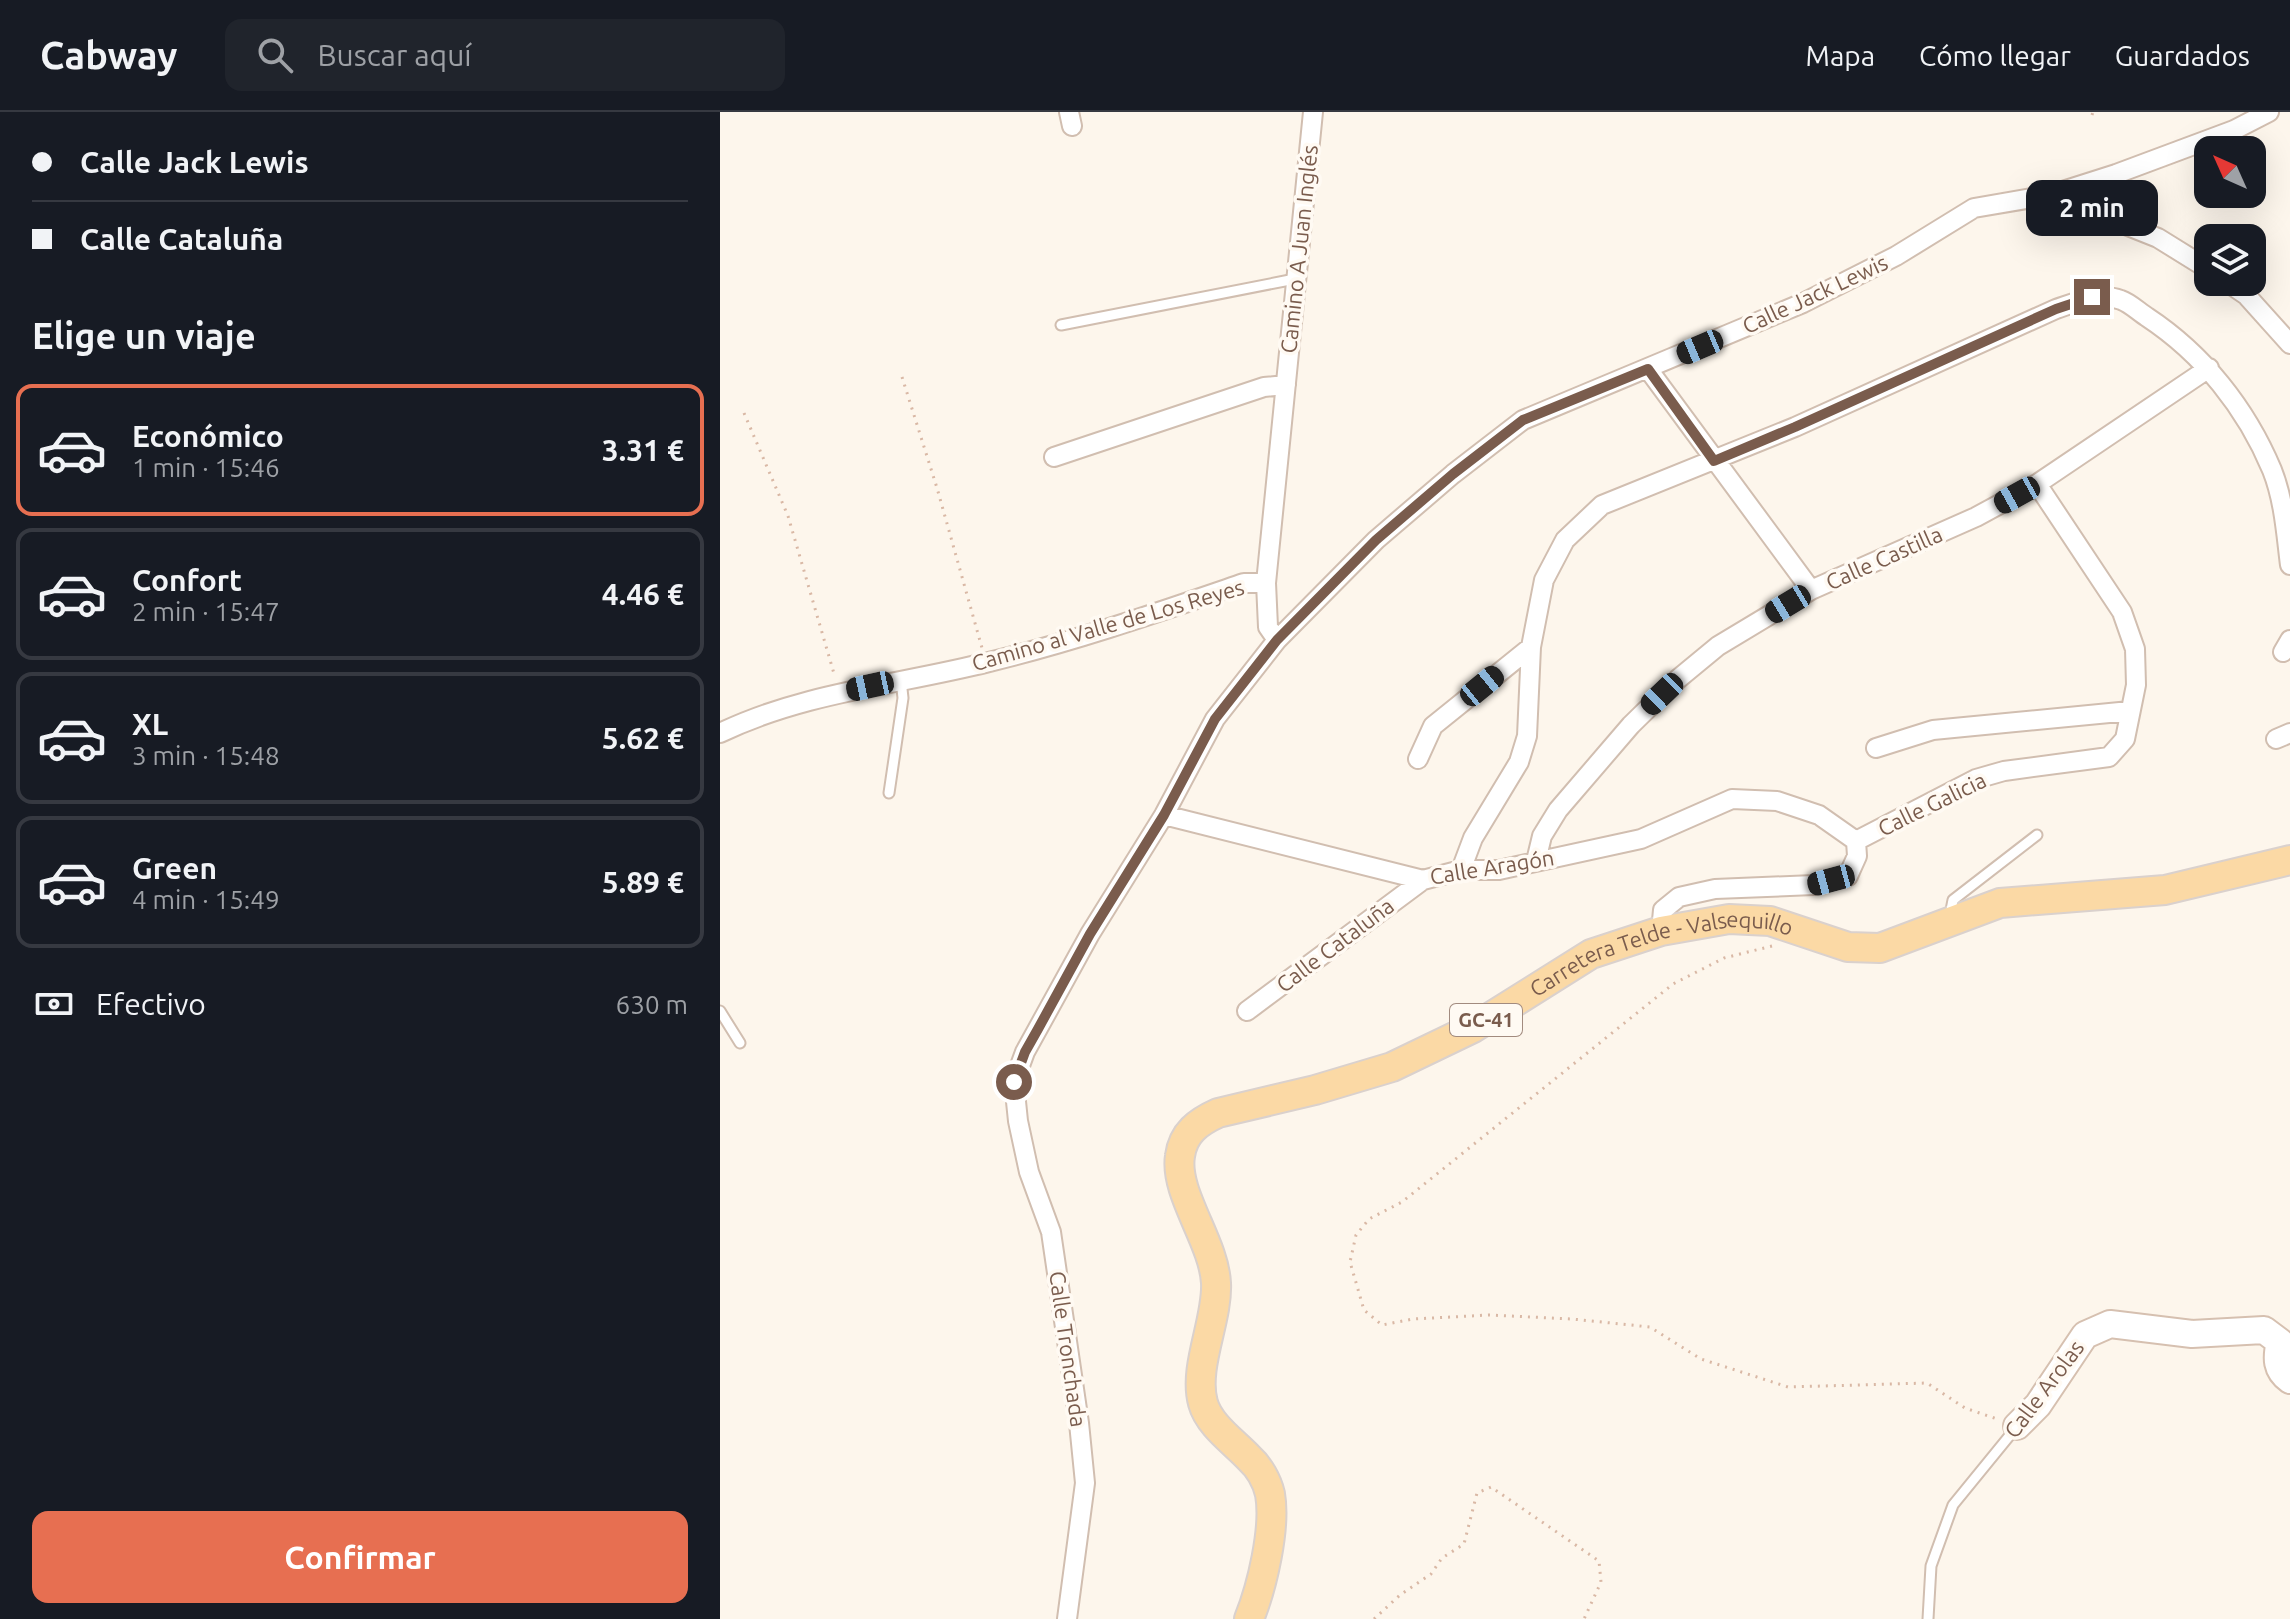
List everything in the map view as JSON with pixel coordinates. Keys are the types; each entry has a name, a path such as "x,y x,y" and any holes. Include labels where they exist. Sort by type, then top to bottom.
{"main road":[{"name":"Carretera Telde - Valsequillo","path":"1252,1617 1263,1571 1271,1512 1269,1492 1253,1461 1209,1418 1202,1402 1202,1374 1216,1282 1213,1263 1180,1175 1179,1157 1183,1141 1193,1127 1218,1113 1315,1090 1392,1067 1473,1028 1591,954 1661,931 1729,919 1770,921 1848,947 1880,948 2000,903 2165,890 2290,860"}],"street":[{"name":"Camino A Juan Inglés","path":"1277,640 1268,627 1266,583 1313,112"},
{"name":"Calle Jack Lewis","path":"1014,1082 1025,1052 1090,934 1164,815 1215,719 1277,640 1376,540 1453,474 1523,420 1803,303 1896,256 1974,208 2050,195 2116,174 2234,130 2269,112"},
{"path":"2050,195 2158,238 2194,260"},
{"path":"2247,296 2290,344"},
{"path":"1461,870 1473,838 1519,762 1527,736 1531,647 1544,580 1565,540 1602,505 1795,427 2056,309 2092,297 2122,300 2157,324 2209,368 2229,390 2272,469 2283,505 2290,565"},
{"name":"Calle Castilla","path":"1536,861 1542,836 1558,810 1631,725 1678,679 1718,646 1811,590 1976,517 2037,484 2209,368"},
{"path":"1648,369 1811,590"},
{"name":"Camino A Juan Inglés","path":"1054,457 1264,387 1286,385"},
{"name":"Calle Galicia","path":"1661,931 1663,910 1679,897 1715,889 1814,885 1848,876 1857,856 1856,841 1976,779 2004,771 2109,757 2125,739 2136,685 2135,649 2122,612 2037,484"},
{"name":"Camino al Valle de Los Reyes","path":"720,733 766,713 840,692 987,663 1080,639 1244,583 1266,583"},
{"path":"1418,759 1433,726 1531,647"},
{"path":"1876,748 1933,730 2130,711"},
{"name":"Calle Aragón","path":"1164,815 1423,880 1461,870 1499,870 1641,839 1732,799 1777,801 1819,815 1856,841"},
{"name":"Calle Cataluña","path":"1247,1011 1423,880"},
{"name":"Calle Tronchada","path":"1014,1082 1018,1121 1029,1172 1051,1232 1085,1483 1067,1619"},
{"name":"Calle Arolas","path":"2017,1426 2038,1405 2085,1335 2110,1324 2192,1334 2264,1330 2280,1342 2276,1358 2282,1375 2290,1380"}],"lane":[{"path":"1061,325 1295,279"},
{"path":"889,793 903,698 901,680"},
{"path":"1949,922 1953,900 2037,835"},
{"path":"720,1011 740,1043"},
{"name":"Calle Arolas","path":"1928,1619 1931,1566 1953,1505 2017,1426"}],"path":[{"path":"902,377 987,663"},
{"path":"744,413 788,516 840,692"},
{"path":"1811,936 1724,958 1673,984 1402,1202 1369,1219 1356,1235 1350,1262 1364,1310 1382,1325 1413,1319 1489,1315 1650,1327 1701,1359 1788,1387 1927,1383 1965,1408 2017,1426"},
{"path":"1374,1619 1400,1595 1431,1574 1442,1558 1464,1544 1477,1493 1491,1487 1599,1561 1601,1582 1584,1619"}],"route":[{"path":"1014,1082 1025,1052 1090,934 1164,815 1215,719 1277,640 1376,540 1453,474 1523,420 1648,369 1714,461 2056,309 2092,297"}]}
